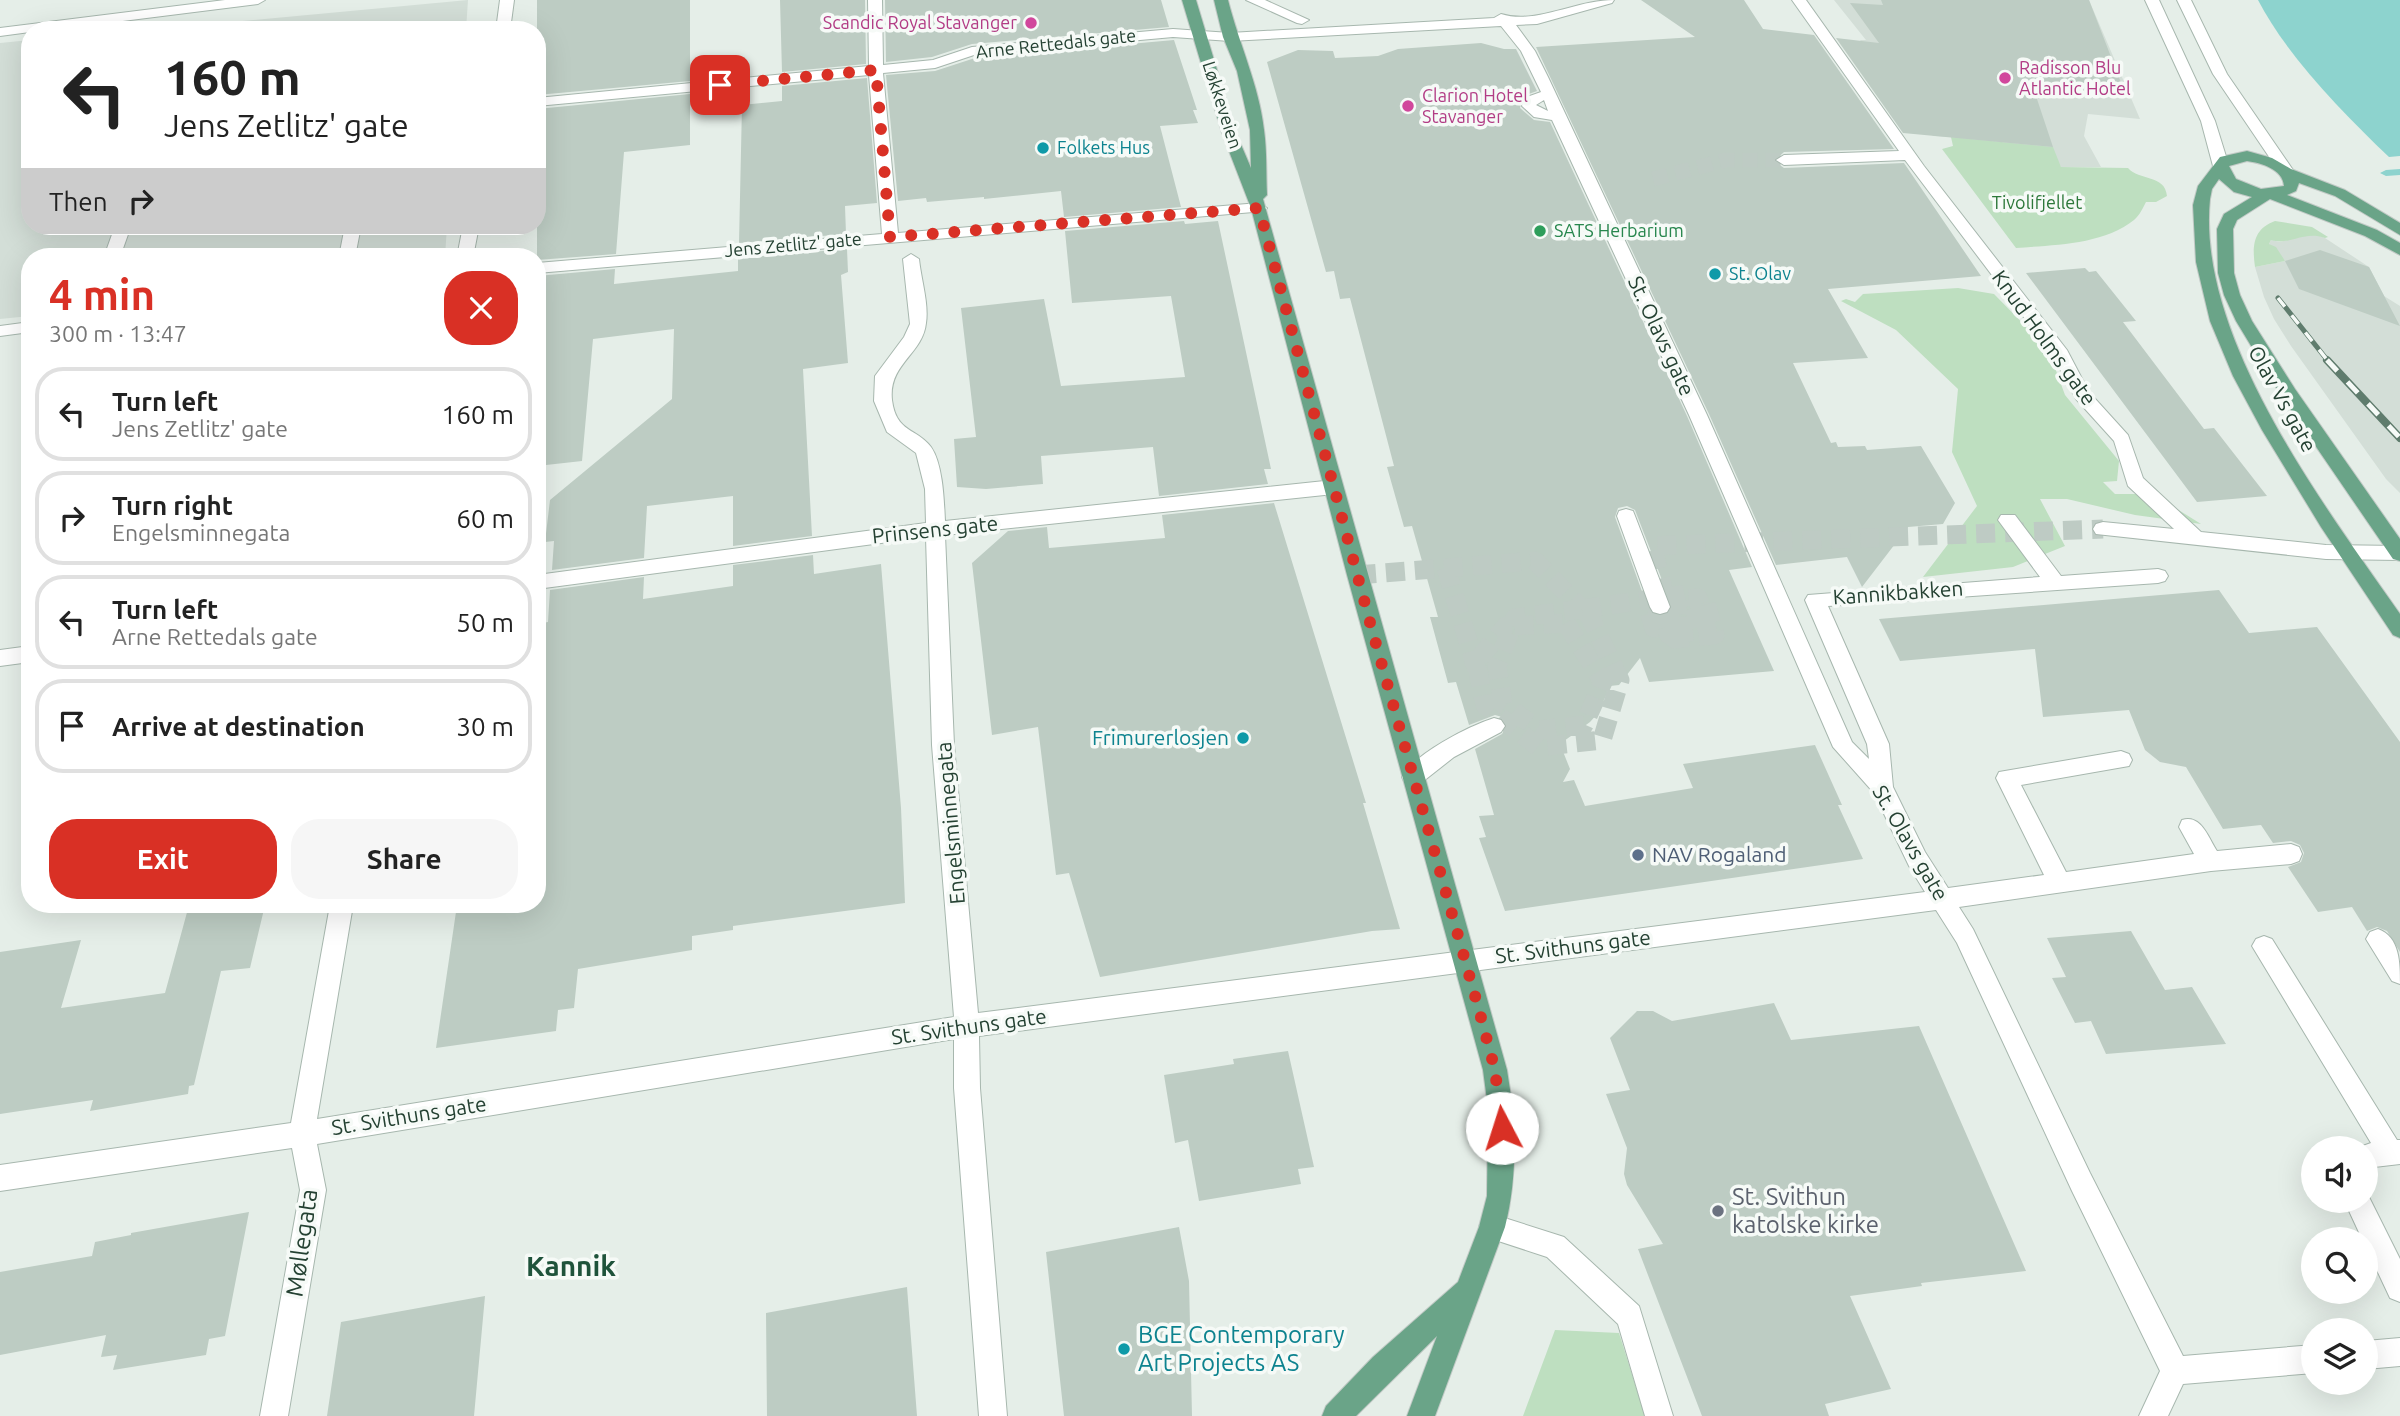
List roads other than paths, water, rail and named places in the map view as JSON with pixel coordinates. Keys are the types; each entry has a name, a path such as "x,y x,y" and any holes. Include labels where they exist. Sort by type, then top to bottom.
{"main road":[{"name":"Løkkeveien","path":"1189,0 1229,133 1259,208 1495,1070 1501,1108 1500,1196 1492,1227 1421,1416"},
{"name":"Løkkeveien","path":"1221,0 1244,71 1257,130 1259,208"},
{"path":"2400,230 2340,193 2261,159 2247,156 2225,160 2220,167 2222,175 2240,188 2269,195 2371,233 2400,250"},
{"name":"Olav Vs gate","path":"2220,167 2204,187 2201,218 2206,277 2217,325 2240,377 2260,412 2320,512 2400,630"},
{"path":"2269,195 2284,193 2291,188 2292,181 2286,172"},
{"name":"Olav Vs gate","path":"2269,195 2230,216 2225,229 2226,273 2232,295 2244,321 2288,393 2400,553"},
{"name":"Løkkeveien","path":"1336,1416 1383,1367 1468,1289"}],"street":[{"path":"82,21 231,1 258,0"},
{"path":"504,21 507,0"},
{"path":"874,0 876,70 890,237"},
{"name":"Arne Rettedals gate","path":"1254,0 1302,20"},
{"name":"Arne Rettedals gate","path":"546,101 935,64 972,51 1027,45 1173,33 1200,36 1302,20 1494,12 1524,9 1563,0"},
{"name":"Arne Rettedals gate","path":"1229,30 1537,20 1606,0"},
{"name":"Knud Holms gate","path":"1799,0 1909,155 2061,354 2082,395 2122,439 2135,481 2195,538"},
{"path":"2152,0 2208,121 2220,167"},
{"path":"2184,0 2220,74 2286,172"},
{"name":"St. Olavs gate","path":"1494,12 1520,36 1548,94 1698,415 1844,747 1882,788 1917,859 1965,936 2081,1182 2175,1371"},
{"path":"0,32 21,29"},
{"path":"1041,57 1176,45 1200,36"},
{"path":"1548,94 1532,99 1529,101 1530,106 1539,114 1558,116"},
{"path":"1784,160 1909,155"},
{"name":"Jens Zetlitz' gate","path":"546,267 1259,208"},
{"name":"Engelsminnegata","path":"911,259 918,324 912,338 884,376 883,401 893,428 924,450 934,489 943,746 967,1026 970,1128 993,1416"},
{"path":"0,331 21,328"},
{"name":"Prinsens gate","path":"546,581 934,529 1334,487"},
{"path":"1626,516 1660,607"},
{"path":"2008,520 2055,582"},
{"path":"2104,529 2348,553 2400,553"},
{"name":"Kannikbakken","path":"1882,788 1878,744 1815,600 2158,576"},
{"path":"0,658 21,655"},
{"path":"1413,777 1446,751 1494,726"},
{"path":"2060,883 2007,778 2121,760"},
{"path":"2190,827 2211,861"},
{"name":"St. Svithuns gate","path":"0,1178 302,1134 967,1026 1873,909 1942,897 2211,861 2291,853"},
{"name":"Møllegata","path":"274,1416 313,1190 302,1134 340,913"},
{"path":"2378,939 2400,973"},
{"path":"2264,946 2386,1154"},
{"path":"2363,1213 2400,1288"},
{"path":"1492,1227 1555,1246 1629,1315 1659,1416"},
{"path":"2378,1354 2400,1352"},
{"path":"2153,1416 2175,1371 2301,1360"}],"water":[{"path":"2258,0 2400,0 2400,156 2389,157 2335,103 2284,42"}],"waterway":[{"path":"2386,173 2400,172"}],"tunnel":[{"path":"1653,179 1726,160 1784,160"},
{"path":"1665,597 1652,546 2103,529"},
{"path":"1446,568 1535,561 1582,609"},
{"path":"1357,575 1446,568"},
{"path":"1446,568 1478,674"},
{"path":"1665,597 1687,594 1689,599"},
{"path":"1582,609 1665,597"},
{"path":"1665,597 1666,602"},
{"path":"1689,599 1698,598 1700,604"},
{"path":"1666,602 1689,599"},
{"path":"1689,599 1692,604"},
{"path":"1666,602 1667,606"},
{"path":"1666,602 1647,604 1654,628 1666,627"},
{"path":"1674,634 1675,639 1715,635 1706,603 1700,604"},
{"path":"1667,606 1692,604"},
{"path":"1672,627 1701,625 1692,604"},
{"path":"1692,604 1700,604"},
{"path":"1674,634 1707,630 1700,604"},
{"path":"1666,627 1660,607 1667,606"},
{"path":"1667,606 1672,627"},
{"path":"1512,626 1506,626 1476,662 1485,705 1538,747 1602,740 1620,680 1590,617 1582,609"},
{"path":"1512,626 1515,618 1582,609"},
{"path":"1566,623 1603,682 1584,725 1540,730 1503,704 1497,666 1512,626 1566,623"},
{"path":"1666,627 1672,627"},
{"path":"1666,627 1669,635 1674,634"},
{"path":"1672,627 1674,634"}],"railway":[{"path":"2278,298 2328,361"},
{"path":"2327,360 2400,438"}],"place":[{"name":"Scandic Royal Stavanger","path":"1031,23"},
{"name":"Radisson Blu Atlantic Hotel","path":"2005,78"},
{"name":"Clarion Hotel Stavanger","path":"1408,106"},
{"name":"Folkets Hus","path":"1043,148"},
{"name":"SATS Herbarium","path":"1540,231"},
{"name":"St. Olav","path":"1715,274"},
{"name":"Frimurerlosjen","path":"1243,738"},
{"name":"NAV Rogaland","path":"1638,855"},
{"name":"St. Svithun katolske kirke","path":"1718,1211"},
{"name":"BGE Contemporary Art Projects AS","path":"1124,1349"}],"district":[{"name":"Kannik","path":"571,1266"}],"park label":[{"name":"Tivolifjellet","path":"2037,203"}]}
